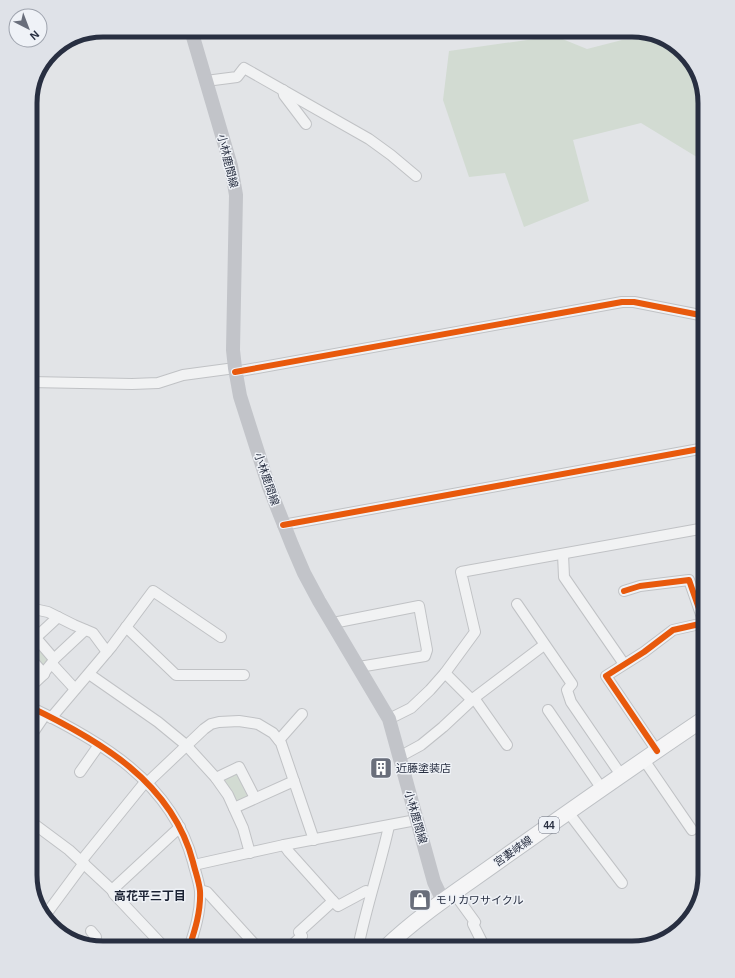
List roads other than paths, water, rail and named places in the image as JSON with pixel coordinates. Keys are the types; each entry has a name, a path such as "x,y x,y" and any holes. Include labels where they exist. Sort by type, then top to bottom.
{"main road":[{"name":"小林鹿間線","path":"193,37 231,166 236,194 233,338 235,370 240,396 283,525 304,573 389,719 434,882 448,897"},
{"name":"宮妻峡線","path":"393,941 448,897 698,723"}],"street":[{"path":"206,81 237,77 244,68 369,139 416,176"},
{"path":"283,90 284,95 306,124"},
{"path":"37,382 158,383 183,375 235,370 622,302 634,302 698,315"},
{"path":"283,525 698,449"},
{"path":"389,719 411,708 430,690 445,673 475,632 461,572 698,529"},
{"path":"563,554 564,577 624,664"},
{"path":"624,590 640,586 689,580 698,604"},
{"path":"37,729 48,716 75,690 107,652 152,591 221,637"},
{"path":"517,604 572,684 567,690 571,702 621,775"},
{"path":"333,623 419,606 427,650 425,656 358,667"},
{"path":"37,610 48,612 93,633 107,652"},
{"path":"37,636 58,617"},
{"path":"657,751 606,676 644,652 673,630 698,625"},
{"path":"126,627 176,676 244,675"},
{"path":"37,680 85,630"},
{"path":"37,644 75,690"},
{"path":"399,757 421,745 473,699 544,645"},
{"path":"37,666 44,674"},
{"path":"445,673 473,699 507,746"},
{"path":"88,674 152,718 186,745 216,778 228,795 234,808 243,828 250,853"},
{"path":"37,710 70,727 99,745 128,766 146,782 165,803 180,827 185,839 194,865 200,890 198,914 191,941"},
{"path":"548,710 602,789"},
{"path":"279,740 302,714"},
{"path":"48,912 83,862 146,782 211,724 226,721 239,721 258,724 268,729 279,740 314,840"},
{"path":"80,772 99,745"},
{"path":"644,760 692,830"},
{"path":"216,778 239,767 255,798"},
{"path":"234,808 294,781"},
{"path":"568,812 622,883"},
{"path":"194,865 284,845 416,820"},
{"path":"37,826 54,837 83,862 112,890 114,894 158,941"},
{"path":"359,941 389,826"},
{"path":"112,890 180,827"},
{"path":"284,845 338,906 366,891"},
{"path":"200,890 207,892 252,941"},
{"path":"448,897 475,922 473,924 482,941"},
{"path":"297,941 302,936 298,932 333,901"}],"place":[{"name":"近藤塗装店","path":"381,768"},
{"name":"モリカワサイクル","path":"420,900"}],"district":[{"name":"高花平三丁目","path":"150,896"}]}
